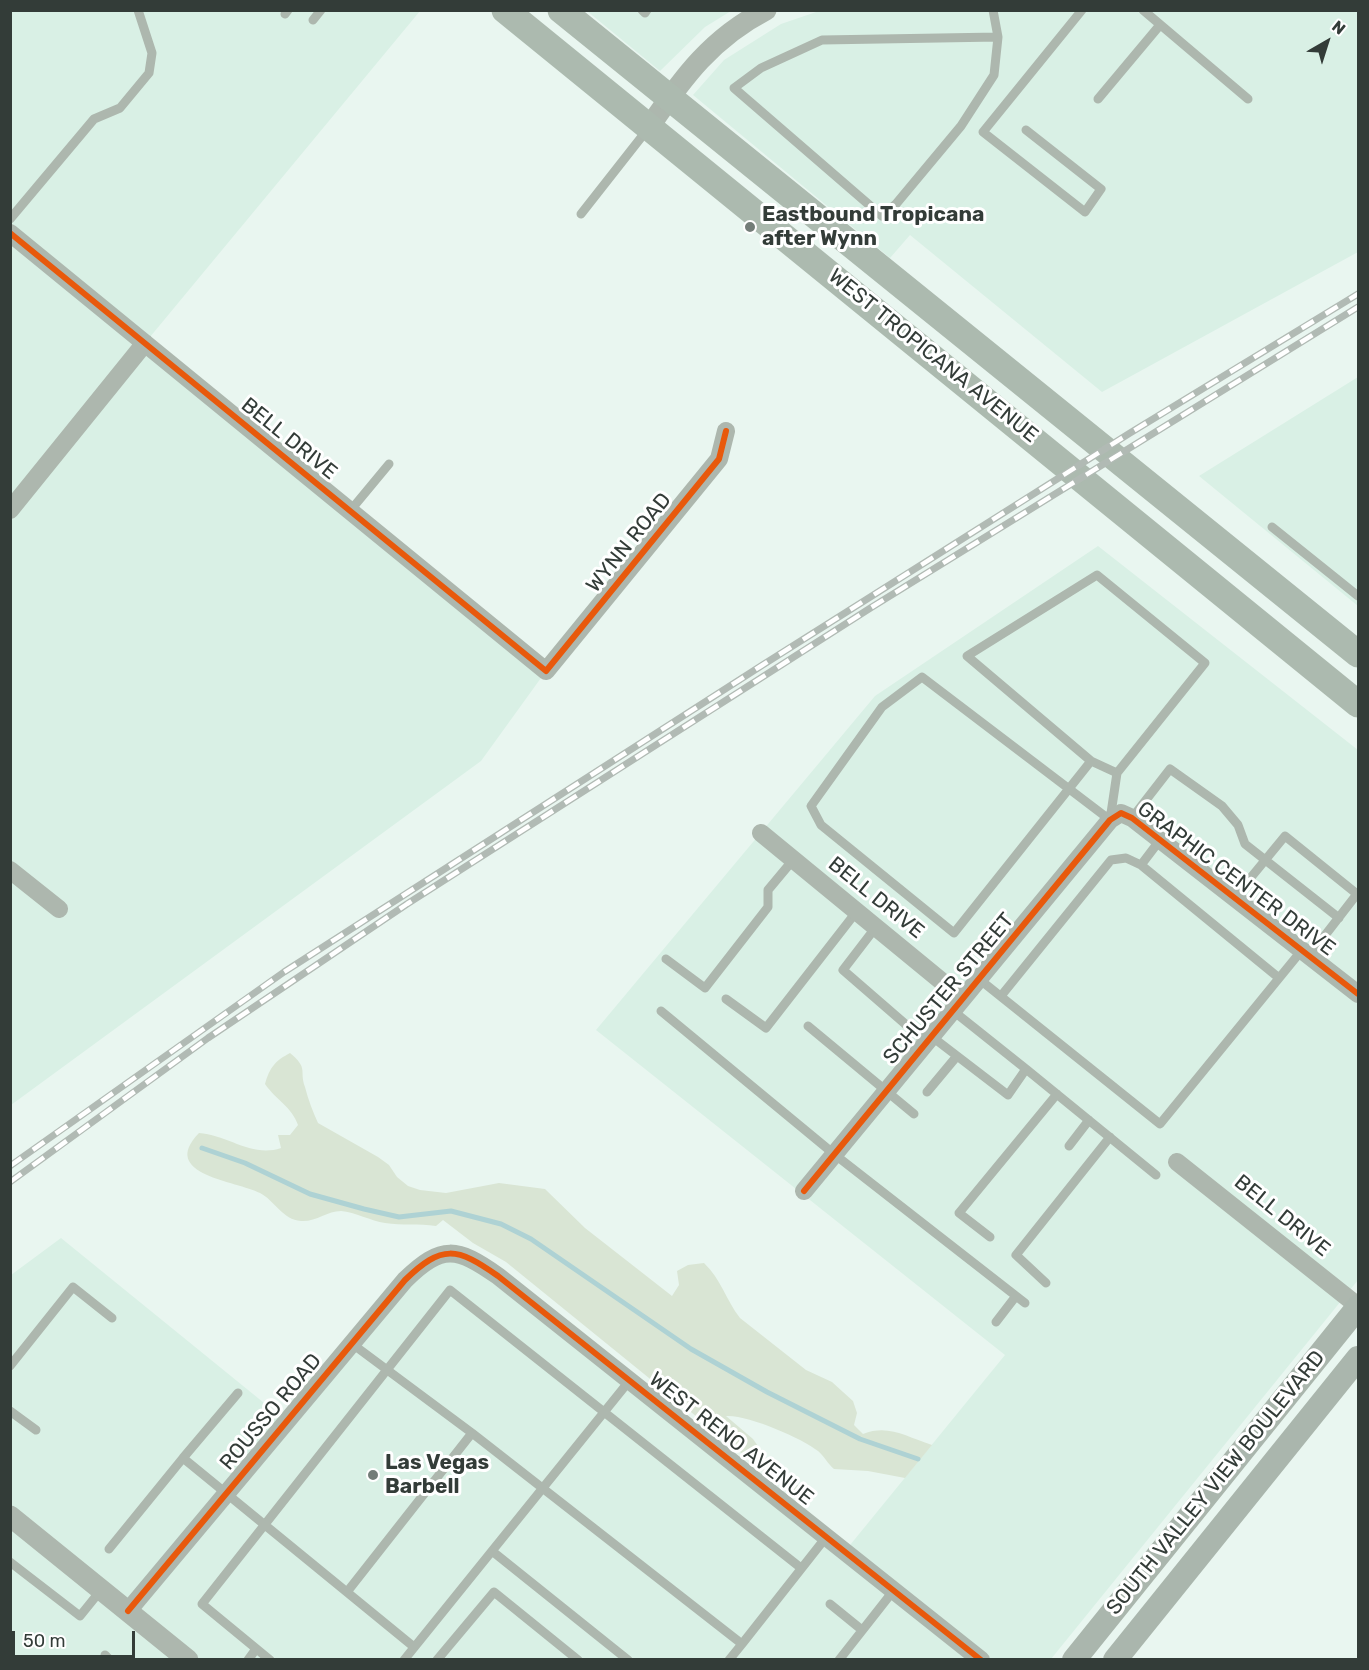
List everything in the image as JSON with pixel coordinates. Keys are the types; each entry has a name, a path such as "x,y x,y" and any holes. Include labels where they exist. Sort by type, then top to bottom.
{"main road":[{"name":"WEST TROPICANA AVENUE","path":"505,10 1359,704"},
{"name":"WEST TROPICANA AVENUE","path":"561,10 1359,654"},
{"name":"SOUTH VALLEY VIEW BOULEVARD","path":"1074,1659 1359,1306"},
{"name":"SOUTH VALLEY VIEW BOULEVARD","path":"1114,1659 1359,1359"}],"street":[{"path":"650,126 669,98 718,40 766,10"},
{"name":"BELL DRIVE","path":"10,233 546,671"},
{"path":"10,510 145,343"},
{"name":"WYNN ROAD","path":"546,671 719,459 726,431"},
{"name":"GRAPHIC CENTER DRIVE","path":"1121,817 1160,840 1357,990"},
{"name":"SCHUSTER STREET","path":"804,1191 957,1004 1121,817"},
{"name":"BELL DRIVE","path":"760,833 876,927 957,1004"},
{"path":"10,870 59,909"},
{"name":"BELL DRIVE","path":"1178,1161 1359,1306"},
{"name":"ROUSSO ROAD","path":"128,1611 405,1280 426,1260 454,1254"},
{"name":"WEST RENO AVENUE","path":"454,1254 470,1259 498,1276 827,1536 978,1659"},
{"path":"10,1516 188,1659"}],"lane":[{"path":"10,219 94,119 120,108 149,73 152,53 138,10"},
{"path":"313,20 321,10"},
{"path":"642,10 645,13 647,10"},
{"path":"993,10 998,37 994,75 961,126 896,204 882,216 734,88 761,68 822,40 998,37"},
{"path":"1026,130 1101,189 1085,212 983,132 1082,10"},
{"path":"1143,10 1248,99"},
{"path":"1098,99 1160,25"},
{"path":"581,214 650,126"},
{"path":"350,510 389,464"},
{"path":"1272,527 1359,596"},
{"path":"1117,773 1091,761 967,656 1097,575 1205,663 1117,773 1121,817"},
{"path":"1091,761 1070,788 954,933 821,825 811,806 882,707 922,677 1070,788 1121,817"},
{"path":"1121,817 1170,769 1222,806 1238,825 1245,844 1339,918"},
{"path":"979,979 1160,1124 1280,978 1339,918 1358,894 1285,836 1234,898"},
{"path":"1141,865 1160,840"},
{"path":"1001,996 1112,860 1126,858 1141,865 1280,978"},
{"path":"666,958 705,988 768,907 768,890 793,860"},
{"path":"726,999 766,1028 857,911"},
{"path":"876,927 843,970 929,1039 957,1056 1008,1095 1026,1069"},
{"path":"957,1004 1026,1069 1156,1175"},
{"path":"661,1011 834,1154 1025,1303"},
{"path":"808,1026 914,1114"},
{"path":"927,1092 957,1056"},
{"path":"990,1237 959,1213 1057,1094"},
{"path":"1069,1146 1089,1120"},
{"path":"1047,1283 1016,1255 1110,1137"},
{"path":"10,1366 73,1287 112,1318"},
{"path":"270,1659 202,1604 450,1290 801,1568"},
{"path":"996,1322 1016,1296"},
{"path":"351,1343 388,1368 741,1644"},
{"path":"404,1659 630,1380"},
{"path":"109,1549 238,1393"},
{"path":"10,1411 36,1430"},
{"path":"347,1592 472,1433"},
{"path":"183,1458 414,1647"},
{"path":"729,1659 827,1536"},
{"path":"492,1551 628,1659"},
{"path":"10,1562 80,1616 101,1590"},
{"path":"839,1659 894,1590"},
{"path":"437,1659 494,1592 578,1659"},
{"path":"830,1604 862,1630"},
{"path":"248,1659 256,1649"}],"shaded area":[{"path":"11,11 420,11 145,343 546,671 481,761 11,1105"},
{"path":"587,11 731,11 705,27 660,71"},
{"path":"819,11 1358,11 1358,252 1102,392 910,235 890,258 693,95 724,60 781,24"},
{"path":"1358,377 1358,606 1199,476"},
{"path":"1098,546 1358,750 1358,1280 1051,1659 11,1660 11,1275 61,1238 285,1420 405,1280 454,1254 846,1550 1005,1355 596,1030 875,696"},
{"path":"290,1053 302,1066 306,1092 318,1123 378,1157 389,1165 397,1177 408,1186 446,1193 499,1183 545,1189 585,1228 672,1296 679,1285 677,1271 688,1265 704,1263 715,1276 740,1318 806,1370 832,1382 853,1401 857,1413 854,1425 863,1434 872,1431 889,1431 932,1445 905,1478 868,1471 834,1469 818,1451 800,1440 760,1423 735,1416 726,1416 753,1439 767,1459 799,1486 806,1497 771,1477 506,1262 473,1243 443,1220 436,1226 391,1224 341,1211 306,1221 295,1220 284,1214 260,1193 220,1180 194,1167 188,1158 189,1147 199,1133 260,1150 281,1148 278,1135 290,1135 298,1125 288,1108 265,1084 274,1065"}],"waterway":[{"path":"202,1148 245,1163 310,1194 364,1209 399,1217 451,1211 501,1224 531,1239 691,1349 767,1392 860,1439 918,1459"}],"railway":[{"path":"10,1166 284,972 1130,433 1358,294"},
{"path":"10,1182 208,1038 407,904 872,607 1358,307"}],"cycle path":[{"path":"10,233 546,671 719,459 726,431"},
{"path":"804,1191 1110,820 1121,813 1132,818 1358,994"},
{"path":"128,1611 405,1280 429,1260 450,1254 471,1259 498,1276 981,1660"}],"place":[{"name":"Eastbound Tropicana after Wynn","path":"750,227"},
{"name":"Las Vegas Barbell","path":"373,1475"}]}
